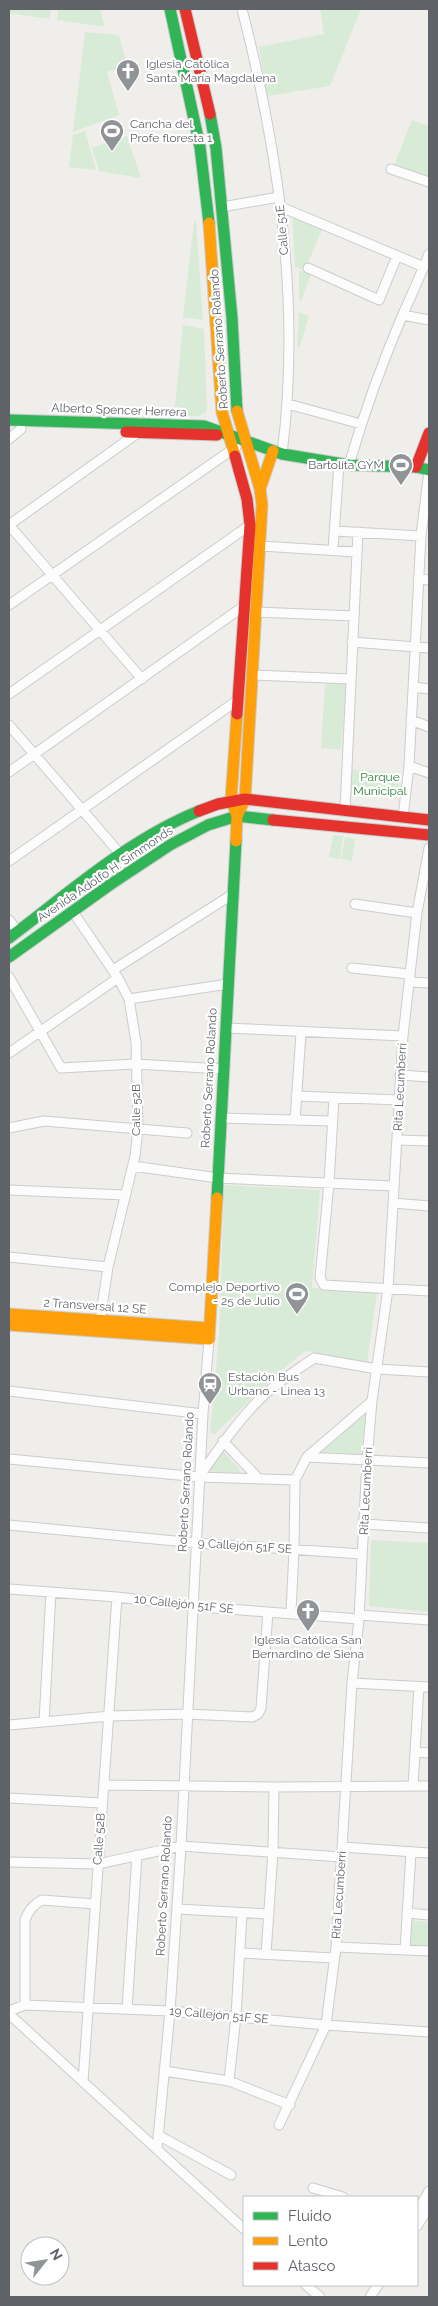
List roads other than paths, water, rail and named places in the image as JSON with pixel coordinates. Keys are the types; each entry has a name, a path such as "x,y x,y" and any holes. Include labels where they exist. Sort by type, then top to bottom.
{"main road":[{"name":"Roberto Serrano Rolando","path":"170,9 194,112 208,203 222,412 247,499 250,525 231,799 237,816"},
{"name":"Roberto Serrano Rolando","path":"185,9 207,96 216,148 232,318 237,409 260,489 262,505 245,799 237,816 209,1333"},
{"name":"Alberto Spencer Herrera","path":"9,420 204,426 277,453 344,464 416,467 429,470"},
{"name":"Alberto Spencer Herrera","path":"9,429 228,435"},
{"path":"416,467 429,433"},
{"path":"260,489 277,453"},
{"name":"Avenida Adolfo H. Simmonds","path":"14,934 122,856 187,817 231,799 429,820"},
{"name":"Avenida Adolfo H. Simmonds","path":"9,957 170,845 208,825 237,816 429,836"},
{"name":"2 Transversal 12 SE","path":"9,1314 100,1320 209,1333"},
{"name":"2 Transversal 12 SE","path":"9,1325 209,1333"}],"street":[{"name":"Calle 51E","path":"242,9 254,55 281,207 288,307 288,404 277,453"},
{"path":"390,169 429,182"},
{"path":"222,207 279,197"},
{"path":"281,207 424,267"},
{"path":"333,550 344,464 402,315 429,254"},
{"path":"308,268 379,300 397,256"},
{"path":"402,315 429,320"},
{"path":"288,404 361,424"},
{"path":"9,439 22,429"},
{"path":"139,432 9,525 142,679"},
{"path":"9,605 246,441"},
{"path":"403,817 409,766 421,536 429,470"},
{"path":"9,694 250,525"},
{"path":"335,531 421,536"},
{"path":"345,810 358,532"},
{"path":"261,546 357,552"},
{"path":"418,579 429,580"},
{"path":"9,772 244,606"},
{"path":"256,612 354,616"},
{"path":"352,642 429,648"},
{"path":"252,675 350,679"},
{"path":"414,687 429,689"},
{"path":"9,861 238,700"},
{"path":"411,720 429,726"},
{"path":"9,725 122,856"},
{"path":"409,766 429,773"},
{"name":"Rita Lecumberri","path":"279,2125 326,2025 333,1958 336,1947 352,1683 359,1617 367,1459 372,1401 388,1290 402,1036 417,913 429,848"},
{"path":"9,1053 116,974 233,894"},
{"path":"355,904 417,913"},
{"name":"Calle 52B","path":"73,912 116,974 129,999 136,1042 138,1129 133,1166 124,1195 108,1267 100,1320"},
{"path":"9,920 14,934"},
{"path":"352,968 429,983"},
{"path":"9,977 61,1068 136,1064 223,1070"},
{"path":"129,999 228,984"},
{"path":"226,1028 301,1033 402,1036"},
{"path":"295,1120 301,1033"},
{"path":"400,1075 429,1077"},
{"path":"296,1096 398,1100"},
{"path":"334,1098 329,1183 320,1278 324,1285 429,1291"},
{"path":"221,1118 332,1121"},
{"path":"9,1128 44,1121 187,1133"},
{"path":"397,1140 429,1141"},
{"path":"133,1166 218,1178 393,1186"},
{"path":"9,1190 124,1195"},
{"path":"393,1203 429,1206"},
{"path":"9,1256 108,1267"},
{"name":"Roberto Serrano Rolando","path":"158,2150 181,1846 199,1477 209,1333"},
{"path":"199,1477 223,1441 265,1394 314,1358 377,1369 429,1372"},
{"path":"9,1391 203,1414"},
{"path":"291,1612 294,1550 294,1480 307,1457 372,1401"},
{"path":"223,1441 258,1478"},
{"path":"307,1457 429,1463"},
{"path":"9,1459 199,1477 294,1480"},
{"path":"364,1524 429,1528"},
{"name":"9 Callejón 51F SE","path":"9,1525 196,1543 362,1554"},
{"name":"10 Callejón 51F SE","path":"9,1589 117,1597 268,1612 429,1620"},
{"path":"44,1722 51,1592"},
{"name":"Calle 52B","path":"83,2082 117,1597"},
{"path":"9,1725 110,1716 187,1714 252,1717 258,1714 261,1708 268,1612"},
{"path":"352,1683 429,1687"},
{"path":"413,1785 419,1687"},
{"path":"415,1752 429,1753"},
{"path":"104,1785 429,1786"},
{"path":"266,1954 273,1851 274,1787"},
{"path":"9,1798 102,1803"},
{"path":"9,1862 98,1864 181,1846 342,1857"},
{"path":"342,1847 429,1853"},
{"path":"405,1950 411,1852"},
{"path":"127,2009 137,1855"},
{"path":"25,2005 25,1920 28,1912 34,1904 42,1900 95,1904"},
{"path":"177,1909 269,1914"},
{"path":"229,2081 236,2016 242,1913"},
{"path":"407,1913 429,1915"},
{"path":"336,1947 429,1952"},
{"path":"240,1953 333,1958"},
{"name":"19 Callejón 51F SE","path":"9,2012 25,2005 170,2011 429,2032"},
{"path":"9,2012 243,2227"},
{"path":"164,2071 229,2081 290,2105"},
{"path":"158,2136 231,2175"},
{"path":"313,2188 340,2196"},
{"path":"418,2210 429,2192"},
{"path":"418,2224 429,2207"},
{"path":"307,2286 320,2297"},
{"path":"370,2297 377,2286"}],"place":[{"name":"Iglesia Católica Santa María Magdalena","path":"128,92"},
{"name":"Cancha del Profe floresta 1","path":"112,152"},
{"name":"Bartolita GYM","path":"401,486"},
{"name":"Complejo Deportivo - 25 de Julio","path":"297,1315"},
{"name":"Estación Bus Urbano - Linea 13","path":"210,1405"},
{"name":"Iglesia Católica San Bernardino de Siena","path":"308,1632"}],"park label":[{"name":"Parque Municipal","path":"380,784"}]}
